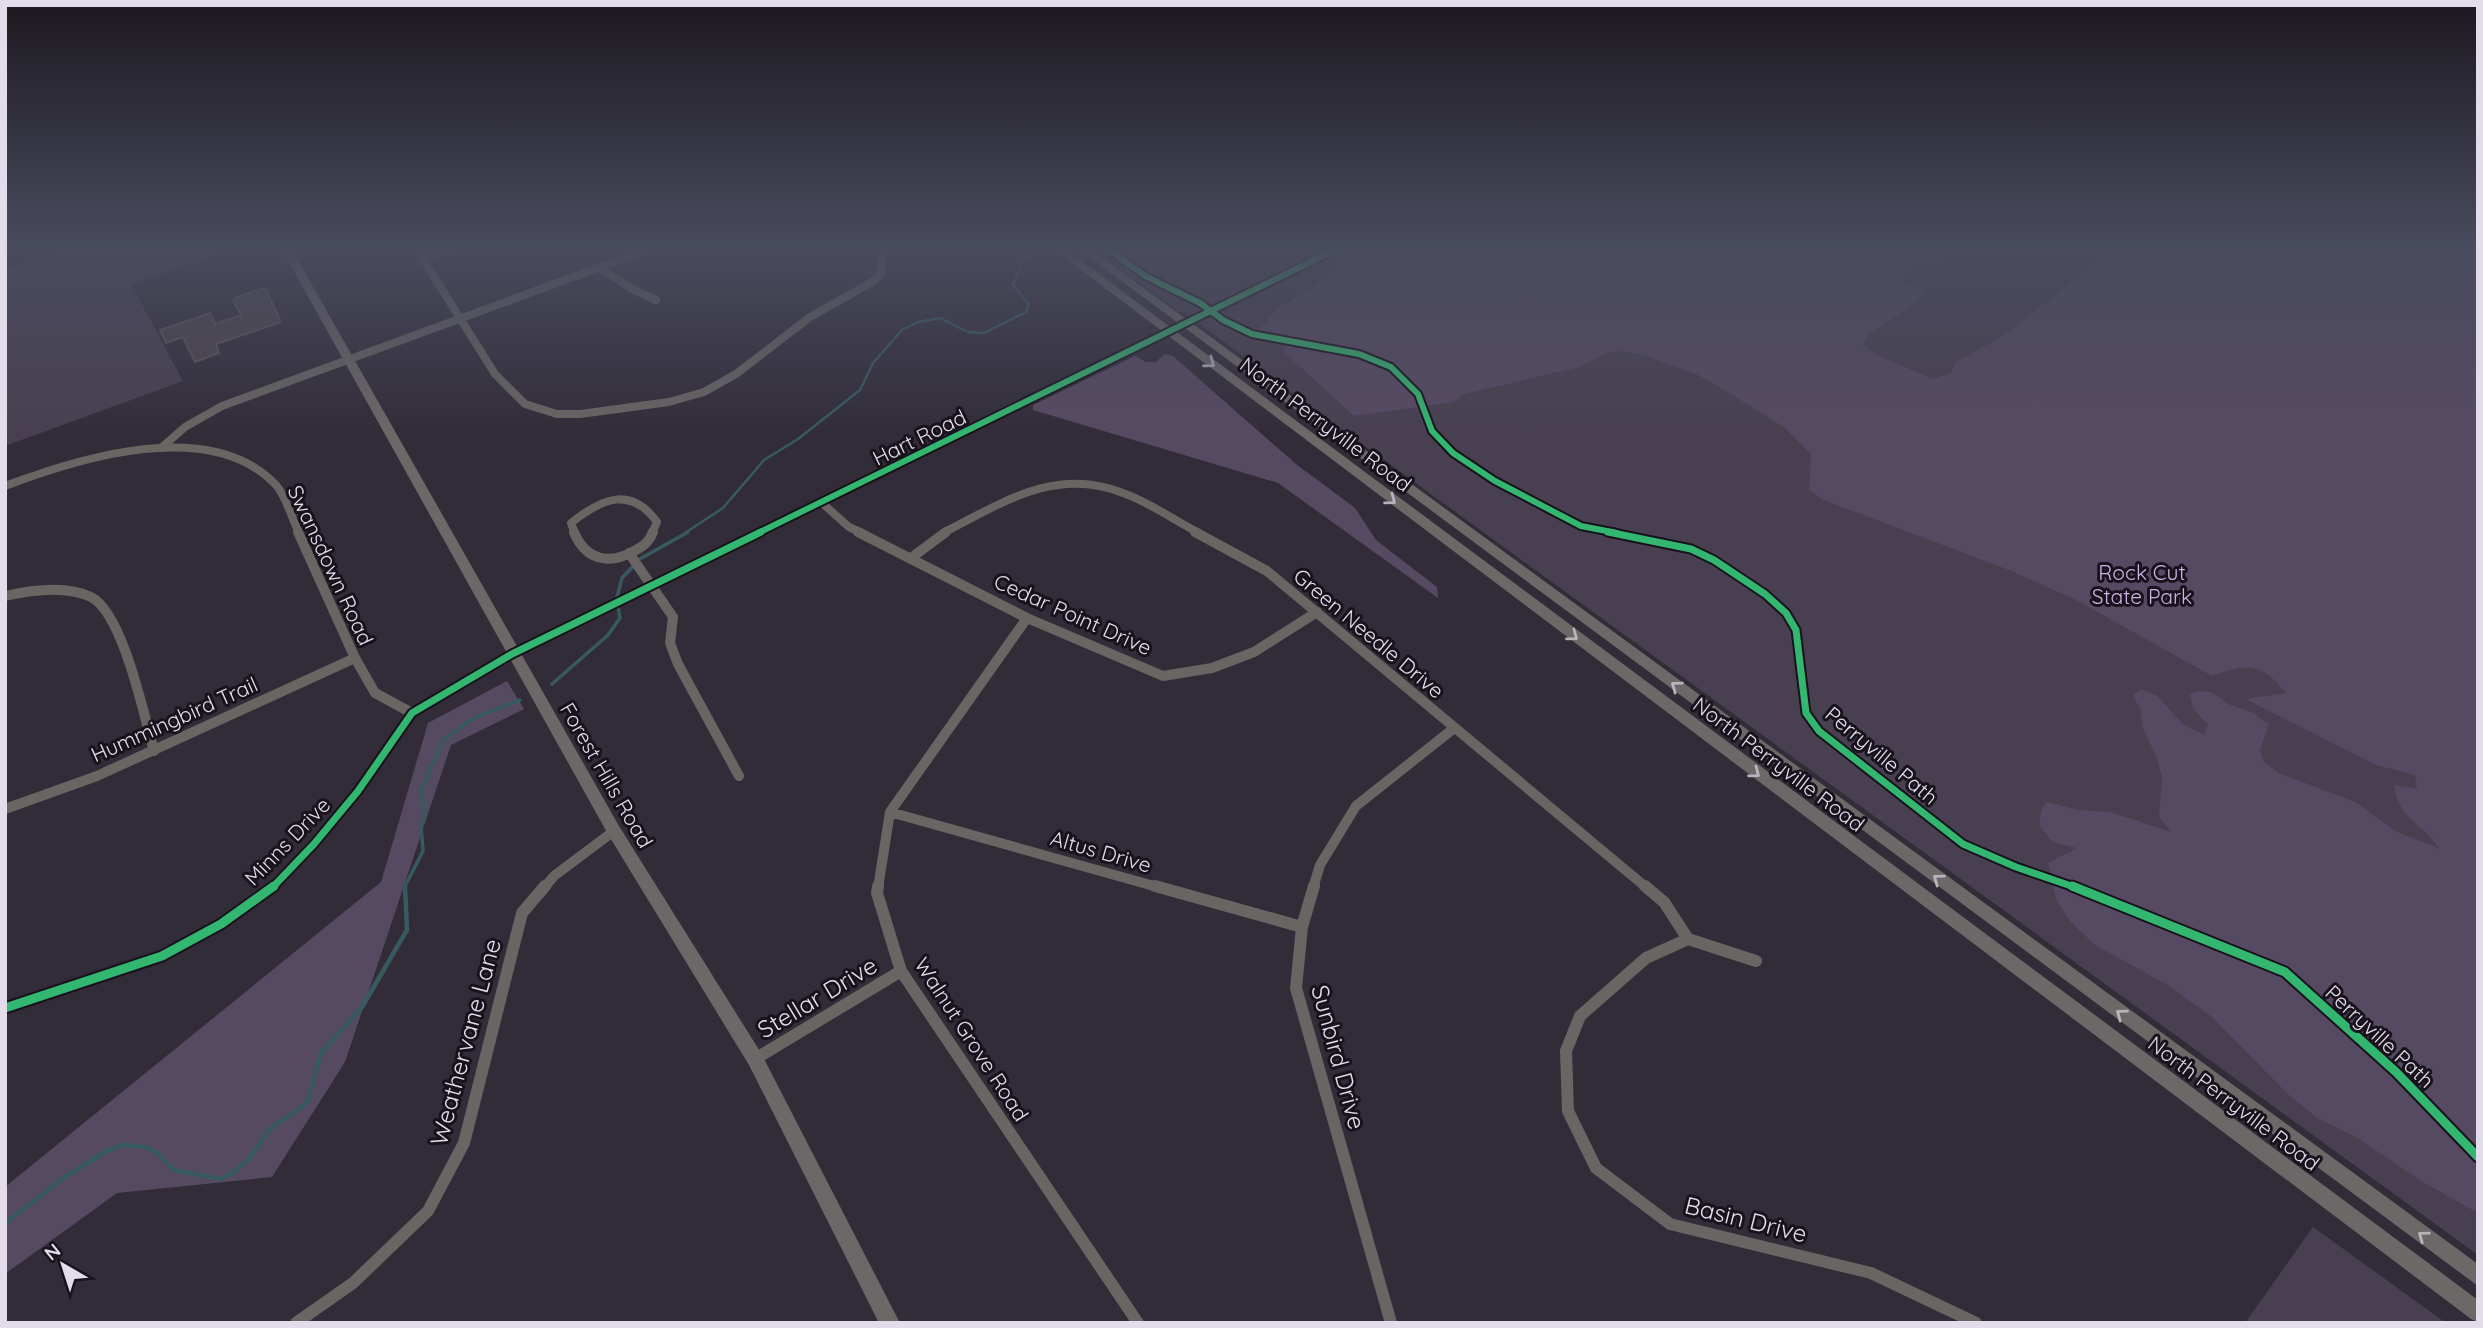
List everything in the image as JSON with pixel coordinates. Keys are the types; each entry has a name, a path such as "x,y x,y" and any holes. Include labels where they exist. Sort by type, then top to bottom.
{"main road":[{"name":"Forest Hills Road","path":"320,310 614,831 755,1059 890,1323"},
{"name":"North Perryville Road","path":"1140,310 2478,1312"},
{"name":"North Perryville Road","path":"1165,310 2478,1276"}],"street":[{"path":"454,310 511,391 526,405 544,412 564,415 660,404 704,392 743,369 824,310"},
{"path":"161,448 186,427 222,406 484,310"},
{"name":"Hart Road","path":"512,654 1213,310"},
{"name":"Swansdown Road","path":"5,486 85,460 161,448 222,454 257,471 278,486 355,659 375,692 412,713"},
{"name":"Green Needle Drive","path":"911,558 942,534 1022,492 1058,484 1095,484 1125,493 1267,571 1453,729 1664,902 1688,939"},
{"path":"630,498 646,507 657,522 649,542 629,553 615,560 595,558 576,541 571,523 590,506 608,500 630,498"},
{"name":"Cedar Point Drive","path":"822,503 849,527 1027,618 1163,676 1212,668 1254,652 1317,612"},
{"path":"629,553 673,617 670,643 678,664 738,776"},
{"path":"5,596 56,591 76,592 100,602 118,632 154,751"},
{"name":"Walnut Grove Road","path":"1027,618 890,812 877,894 901,971 1138,1323"},
{"name":"Minns Drive","path":"5,1008 162,956 221,924 273,887 314,844 358,791 412,713 512,654"},
{"name":"Hummingbird Trail","path":"5,809 97,776 355,659"},
{"name":"Sunbird Drive","path":"1391,1323 1296,988 1302,927 1320,865 1356,806 1453,729"},
{"name":"Altus Drive","path":"890,812 1302,927"},
{"name":"Weathervane Lane","path":"296,1323 353,1283 428,1211 464,1143 522,913 554,876 614,831"},
{"path":"1688,939 1756,961"},
{"name":"Basin Drive","path":"1688,939 1646,958 1580,1016 1566,1051 1568,1111 1596,1168 1670,1224 1871,1273 1976,1323"},
{"name":"Stellar Drive","path":"755,1059 901,971"}],"green space":[{"path":"5,310 145,310 183,381 5,446"},
{"name":"Rock Cut State Park","path":"1176,310 2478,310 2478,1255 1184,312"},
{"path":"1276,310 1905,310 1869,335 1862,345 1877,355 1933,379 1951,373 1954,364 1993,342 2036,310 2478,310 2478,1213 2421,1181 2358,1138 2317,1118 2288,1094 2212,1017 2166,984 2095,945 2070,921 2057,901 2048,863 2077,848 2053,842 2039,826 2041,811 2046,802 2079,810 2110,812 2171,832 2159,817 2162,777 2157,758 2142,726 2141,710 2133,696 2141,689 2157,696 2183,724 2204,735 2208,724 2193,709 2190,695 2197,691 2212,692 2228,704 2251,712 2269,724 2260,750 2264,762 2279,773 2355,802 2397,832 2440,849 2406,814 2397,797 2394,785 2417,789 2415,775 2376,765 2246,699 2286,693 2269,675 2261,671 2245,667 2212,676 2076,600 2009,570 1821,499 1809,489 1811,454 1785,428 1698,375 1644,355 1619,351 1607,353 1579,367 1464,394 1454,402 1354,416 1283,351 1286,344 1282,334 1259,330"},
{"path":"1164,354 1173,356 1296,464 1355,508 1376,540 1437,587 1438,598 1278,483 1033,410 1033,405 1135,356 1146,362 1156,362"},
{"path":"507,681 524,709 451,745 345,1062 272,1177 117,1193 5,1274 5,1187 381,882 428,723"},
{"path":"2313,1227 2446,1323 2245,1323"}],"building":[{"path":"238,310 275,310 281,322 216,344 219,353 195,362 183,337 166,343 160,330 210,313 215,324 241,315"}],"waterway":[{"path":"685,533 723,508 764,460 798,439 860,390 873,363 902,330 918,322 940,318 968,332 984,333 1027,310"},
{"path":"638,560 688,532"},
{"path":"617,597 622,578 635,564"},
{"path":"552,684 608,635 620,618 618,607"},
{"path":"405,886 423,851 421,825 425,817 421,791 443,740 472,719 520,700"},
{"path":"5,1223 65,1177 108,1150 124,1145 146,1147 155,1151 174,1170 220,1179 233,1173 249,1159 270,1129 307,1103 321,1053 362,1007 407,930 405,886"}],"cycle path":[{"name":"Perryville Path","path":"1209,310 1252,334 1359,354 1391,367 1418,394 1432,431 1453,453 1495,481 1581,526 1691,549 1714,560 1765,594 1786,613 1796,630 1806,713 1819,731 1963,844 2016,867 2090,892 2199,935 2285,972 2396,1072 2478,1157"},
{"path":"5,1008 162,956 221,924 273,887 314,844 358,791 412,713 512,654 1213,310"}]}
